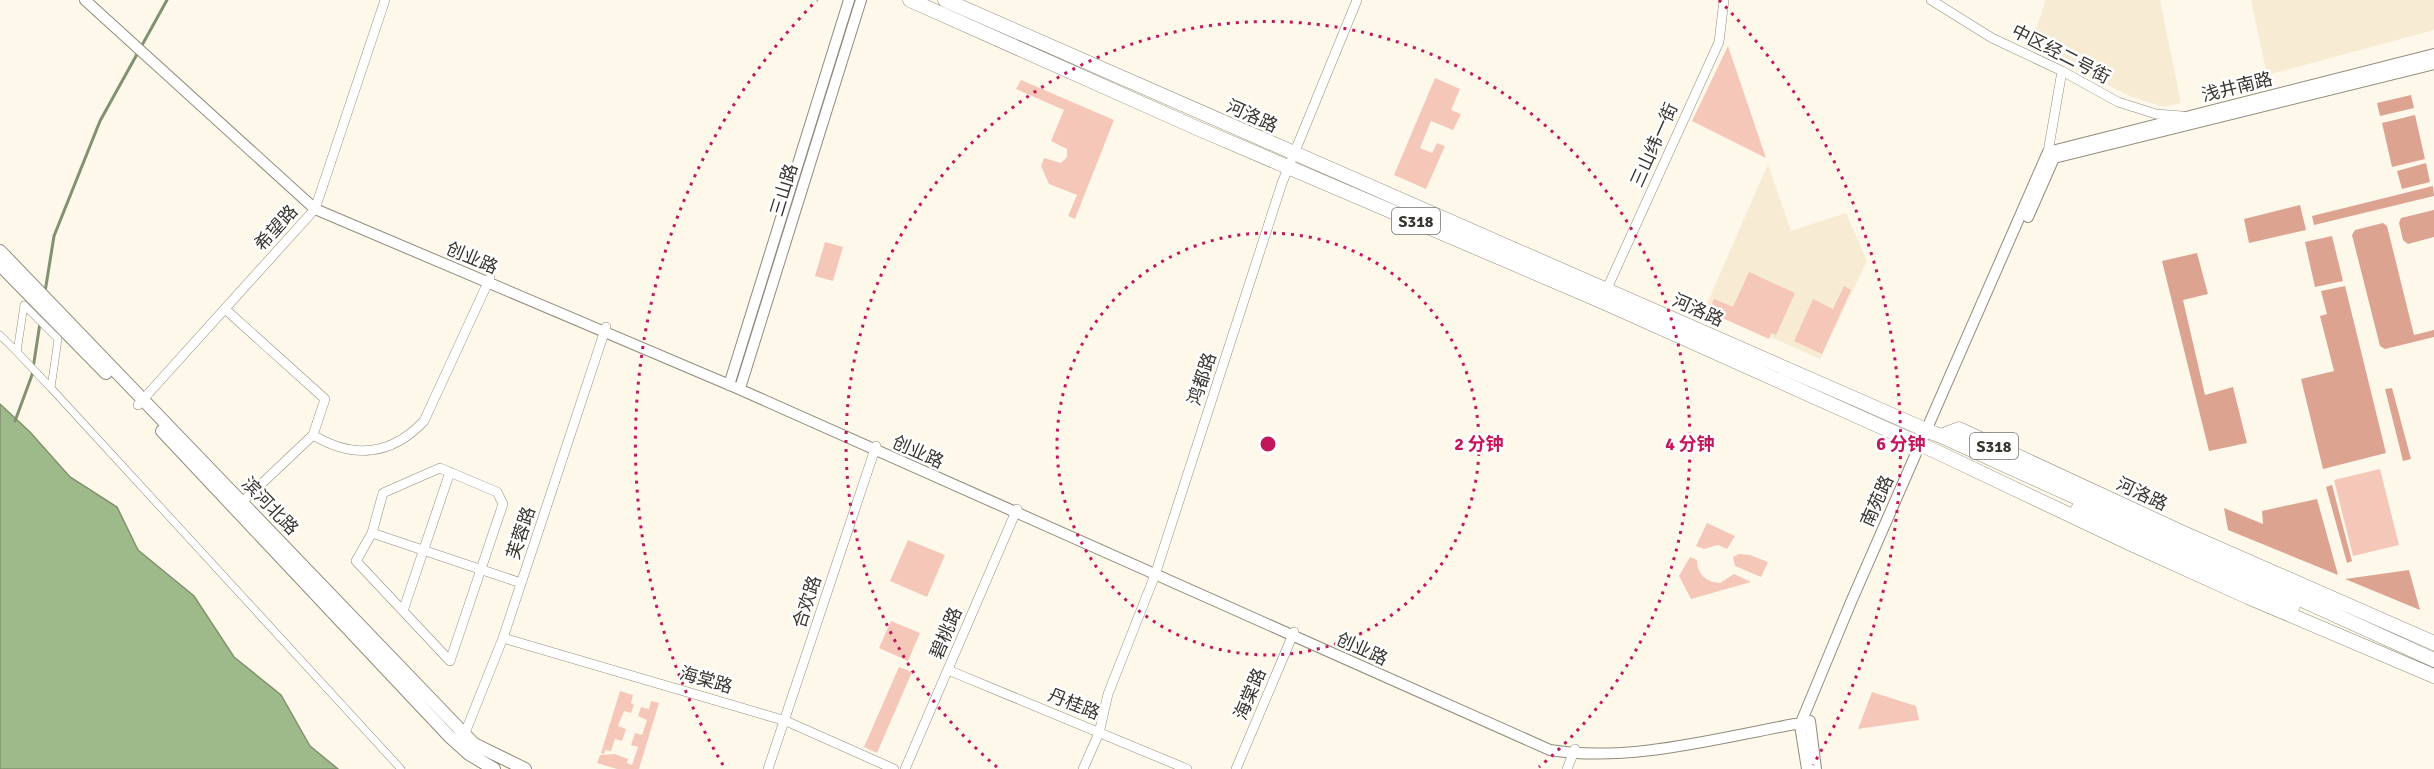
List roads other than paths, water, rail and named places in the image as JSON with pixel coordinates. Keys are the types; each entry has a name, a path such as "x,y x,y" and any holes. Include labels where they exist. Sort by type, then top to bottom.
{"main road":[{"name":"河洛路","path":"910,0 1934,433 1959,429 2051,485 2434,643"},
{"name":"河洛路","path":"945,0 1290,160"},
{"name":"滨河北路","path":"0,251 237,506 462,740 469,754 494,769"},
{"name":"滨河北路","path":"0,264 28,301 60,334 140,403"},
{"name":"河洛路","path":"1604,295 2248,597 2434,674"},
{"name":"河洛路","path":"1986,476 2051,485"},
{"path":"2051,485 2434,660"},
{"path":"2051,485 2252,587 2434,674"},
{"name":"滨河北路","path":"462,740 525,769"}],"street":[{"name":"创业路","path":"85,0 108,17 316,206 735,385 1550,750 1628,748 1798,718 1806,723"},
{"name":"创业路","path":"93,0 108,17"},
{"name":"希望路","path":"140,403 316,206 385,0"},
{"name":"三山路","path":"735,385 849,0"},
{"name":"三山路","path":"735,385 861,0"},
{"name":"鸿都路","path":"1083,769 1099,733 1108,694 1156,573 1290,160 1357,0"},
{"name":"三山纬一街","path":"1604,295 1719,42 1724,0"},
{"name":"中区经二号街","path":"1931,0 1992,38 2064,72 2118,102 2156,114 2184,116"},
{"name":"浅井南路","path":"2052,154 2184,116 2434,54"},
{"name":"浅井南路","path":"2052,154 2434,64"},
{"path":"2052,154 2064,72"},
{"name":"南苑路","path":"1806,723 1851,602 1924,446 1934,433 2052,154"},
{"path":"313,435 327,443 348,450 369,450 393,446 412,434 423,421 490,280"},
{"path":"17,352 28,301"},
{"path":"225,309 326,399 313,435 237,506"},
{"name":"芙蓉路","path":"462,740 503,638 605,329"},
{"path":"51,388 60,334"},
{"path":"0,335 401,769"},
{"name":"合欢路","path":"768,769 786,721 875,448"},
{"path":"440,468 450,472 497,492 503,504 479,569 450,661 356,561 372,533 383,493 440,468"},
{"path":"403,611 450,472"},
{"name":"碧桃路","path":"905,769 1016,511"},
{"path":"372,533 521,583"},
{"name":"海棠路","path":"1236,769 1293,634"},
{"name":"海棠路","path":"503,638 786,721 894,769"},
{"name":"丹桂路","path":"948,670 1187,769"},
{"path":"1806,723 1807,769"},
{"path":"1806,723 1816,769"},
{"path":"1567,769 1575,751"}],"waterway":[{"path":"45,292 54,236 100,121 167,0"},
{"path":"15,421 32,375 40,323"}]}
